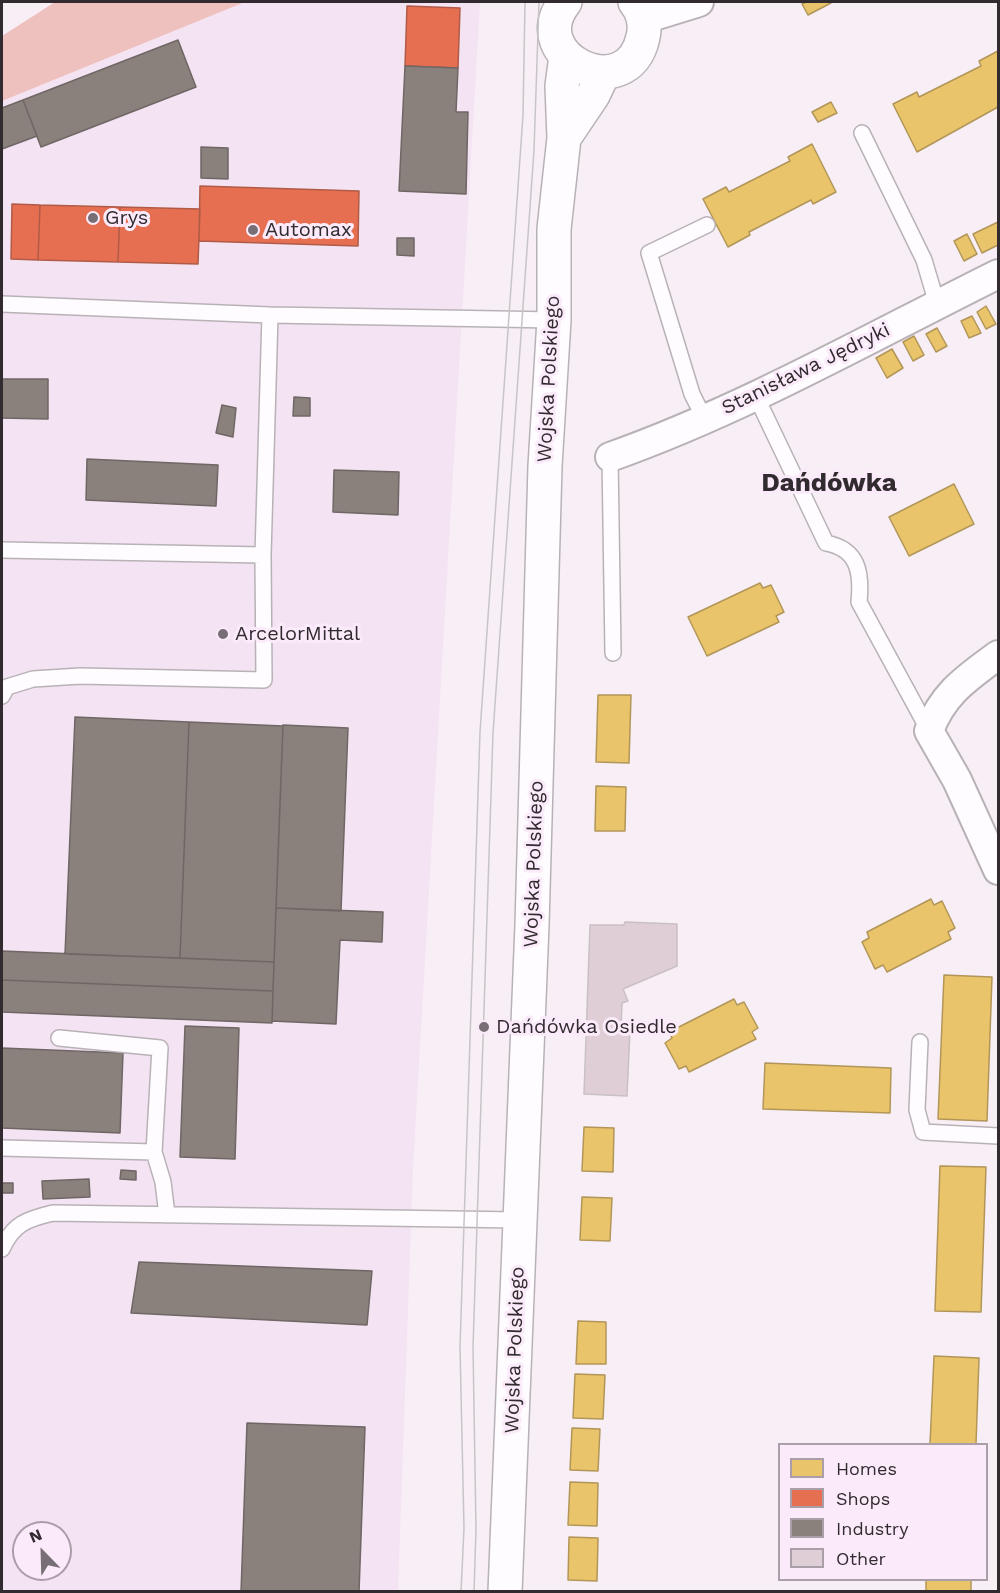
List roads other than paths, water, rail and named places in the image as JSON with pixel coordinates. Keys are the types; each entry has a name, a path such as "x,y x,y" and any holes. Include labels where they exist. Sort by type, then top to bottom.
{"main road":[{"path":"565,2 556,27 557,37 566,56 583,69 604,72 621,66 636,54 642,44 639,10"},
{"name":"Wojska Polskiego","path":"505,1592 532,925 547,412 554,321 554,229 564,138 562,86 566,56"},
{"name":"Wojska Polskiego","path":"564,138 593,95 604,72"}],"street":[{"path":"639,10 699,2"},
{"name":"Stanisława Jędryki","path":"610,457 663,438 756,396 999,274"},
{"path":"999,655 952,691 937,710 929,731 957,780 999,870"}],"lane":[{"path":"862,133 924,260 937,304"},
{"path":"704,418 692,394 649,253 706,225"},
{"path":"2,304 270,315 554,321"},
{"path":"2,696 7,687 33,679 80,676 264,680 263,555 270,315"},
{"path":"756,396 826,543 842,546 853,555 861,584 859,602 929,731"},
{"path":"610,457 613,653"},
{"path":"2,550 263,555"},
{"path":"59,1038 160,1048 154,1152 163,1182 167,1215"},
{"path":"920,1042 917,1110 923,1132 999,1136"},
{"path":"2,1148 154,1152"},
{"path":"2,1249 9,1233 24,1220 52,1213 519,1220"}],"tram line":[{"path":"461,1592 464,1528 460,1347 480,732 523,115 525,2"},
{"path":"474,1592 476,1529 473,1347 493,733 534,150 539,2"}],"place":[{"name":"Grys","path":"93,218"},
{"name":"Automax","path":"253,230"},
{"name":"ArcelorMittal","path":"223,634"},
{"name":"Dańdówka Osiedle","path":"484,1027"}],"district":[{"name":"Dańdówka","path":"829,483"}]}
